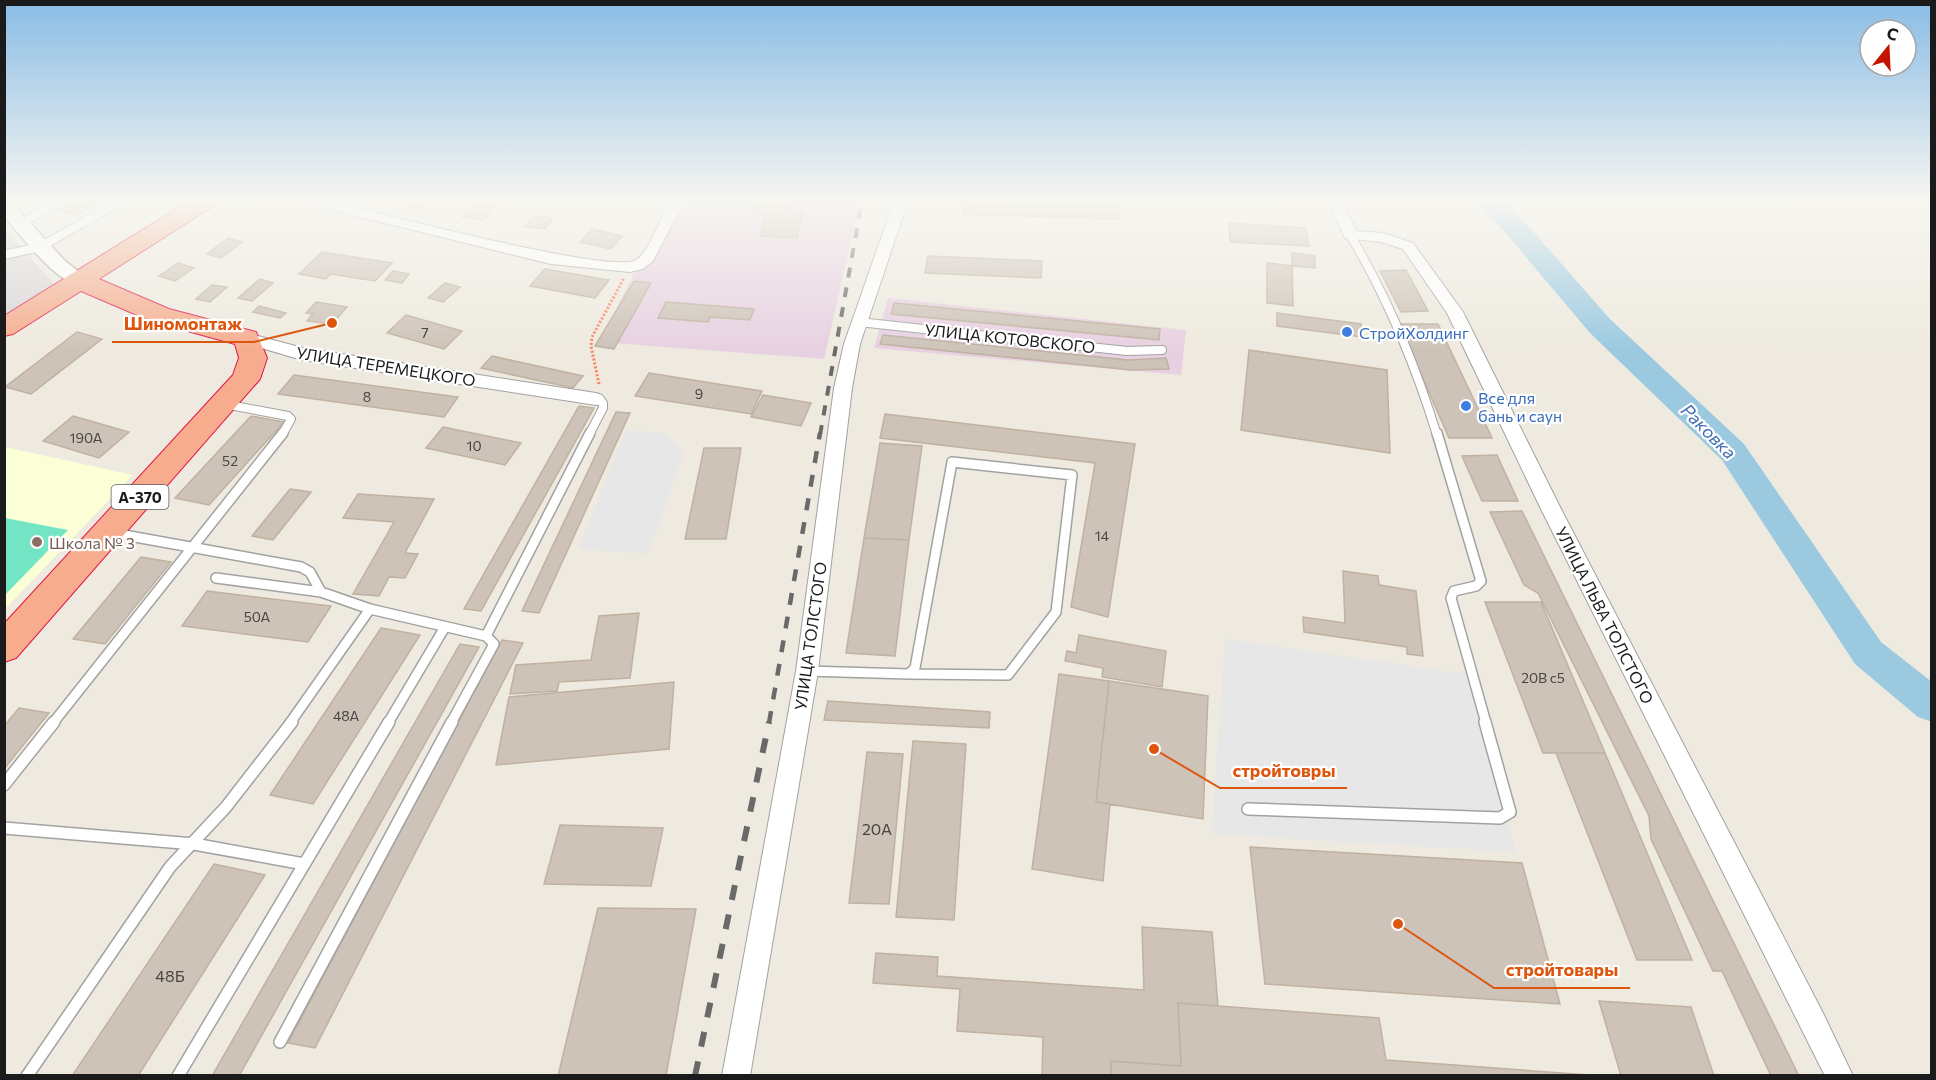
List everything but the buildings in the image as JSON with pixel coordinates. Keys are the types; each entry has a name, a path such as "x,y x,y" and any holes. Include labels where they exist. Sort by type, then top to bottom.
{"highway":[{"path":"4,328 126,251"},
{"name":"УЛИЦА ТЕРЕМЕЦКОГО","path":"80,281 159,315 247,338"},
{"name":"А-370","path":"4,648 246,379 253,358 247,338"}],"street":[{"path":"44,251 80,281"},
{"path":"524,251 551,258 630,267 638,266 648,258 651,251"},
{"name":"УЛИЦА ТОЛСТОГО","path":"736,1076 807,671 843,388 859,322 884,251"},
{"name":"УЛИЦА ЛЬВА ТОЛСТОГО","path":"1412,251 1455,312 1550,507 1813,1020 1839,1076"},
{"name":"УЛИЦА ТЕРЕМЕЦКОГО","path":"247,338 302,354 600,402"}],"lane":[{"path":"4,255 20,251"},
{"path":"1248,808 1500,818 1510,812 1451,598 1454,591 1476,586 1481,581 1417,369 1395,314 1361,251"},
{"name":"УЛИЦА КОТОВСКОГО","path":"859,322 1127,351 1162,350"},
{"path":"486,636 600,402"},
{"path":"4,785 288,427 291,419 288,416 223,404"},
{"path":"807,671 909,674 1008,675 1056,612 1072,475 952,462 915,668 909,674"},
{"path":"108,532 301,567 310,572 321,592"},
{"path":"216,578 321,592 370,609 486,636 494,644 280,1042"},
{"path":"27,1076 170,867 194,844 255,773 370,609"},
{"path":"178,1076 446,627"},
{"path":"4,828 194,844 304,864"}],"path":[{"path":"600,402 591,346 592,337 630,267"}],"shaded area":[{"path":"4,251 25,251 54,284 4,315"},
{"path":"645,251 849,251 824,359 600,342"},
{"path":"888,298 1186,330 1181,375 874,348"},
{"path":"626,430 665,433 684,453 648,554 578,549"},
{"name":"Школа № 3","path":"5,447 133,475 5,609"},
{"path":"1225,639 1466,674 1516,852 1212,834"}],"green space":[{"path":"4,518 68,530 5,595"}],"waterway":[{"name":"Раковка","path":"1536,251 1600,326 1733,452 1868,653 1932,705"}],"railway":[{"path":"820,435 853,251"},
{"path":"769,723 820,433"},
{"path":"695,1076 769,722"}],"place":[{"name":"Шиномонтаж","path":"332,323"},
{"name":"СтройХолдинг","path":"1347,332"},
{"name":"Все для бань и саун","path":"1466,406"},
{"name":"Школа № 3","path":"37,542"},
{"name":"стройтовры","path":"1154,749"},
{"name":"стройтовары","path":"1398,924"}]}
